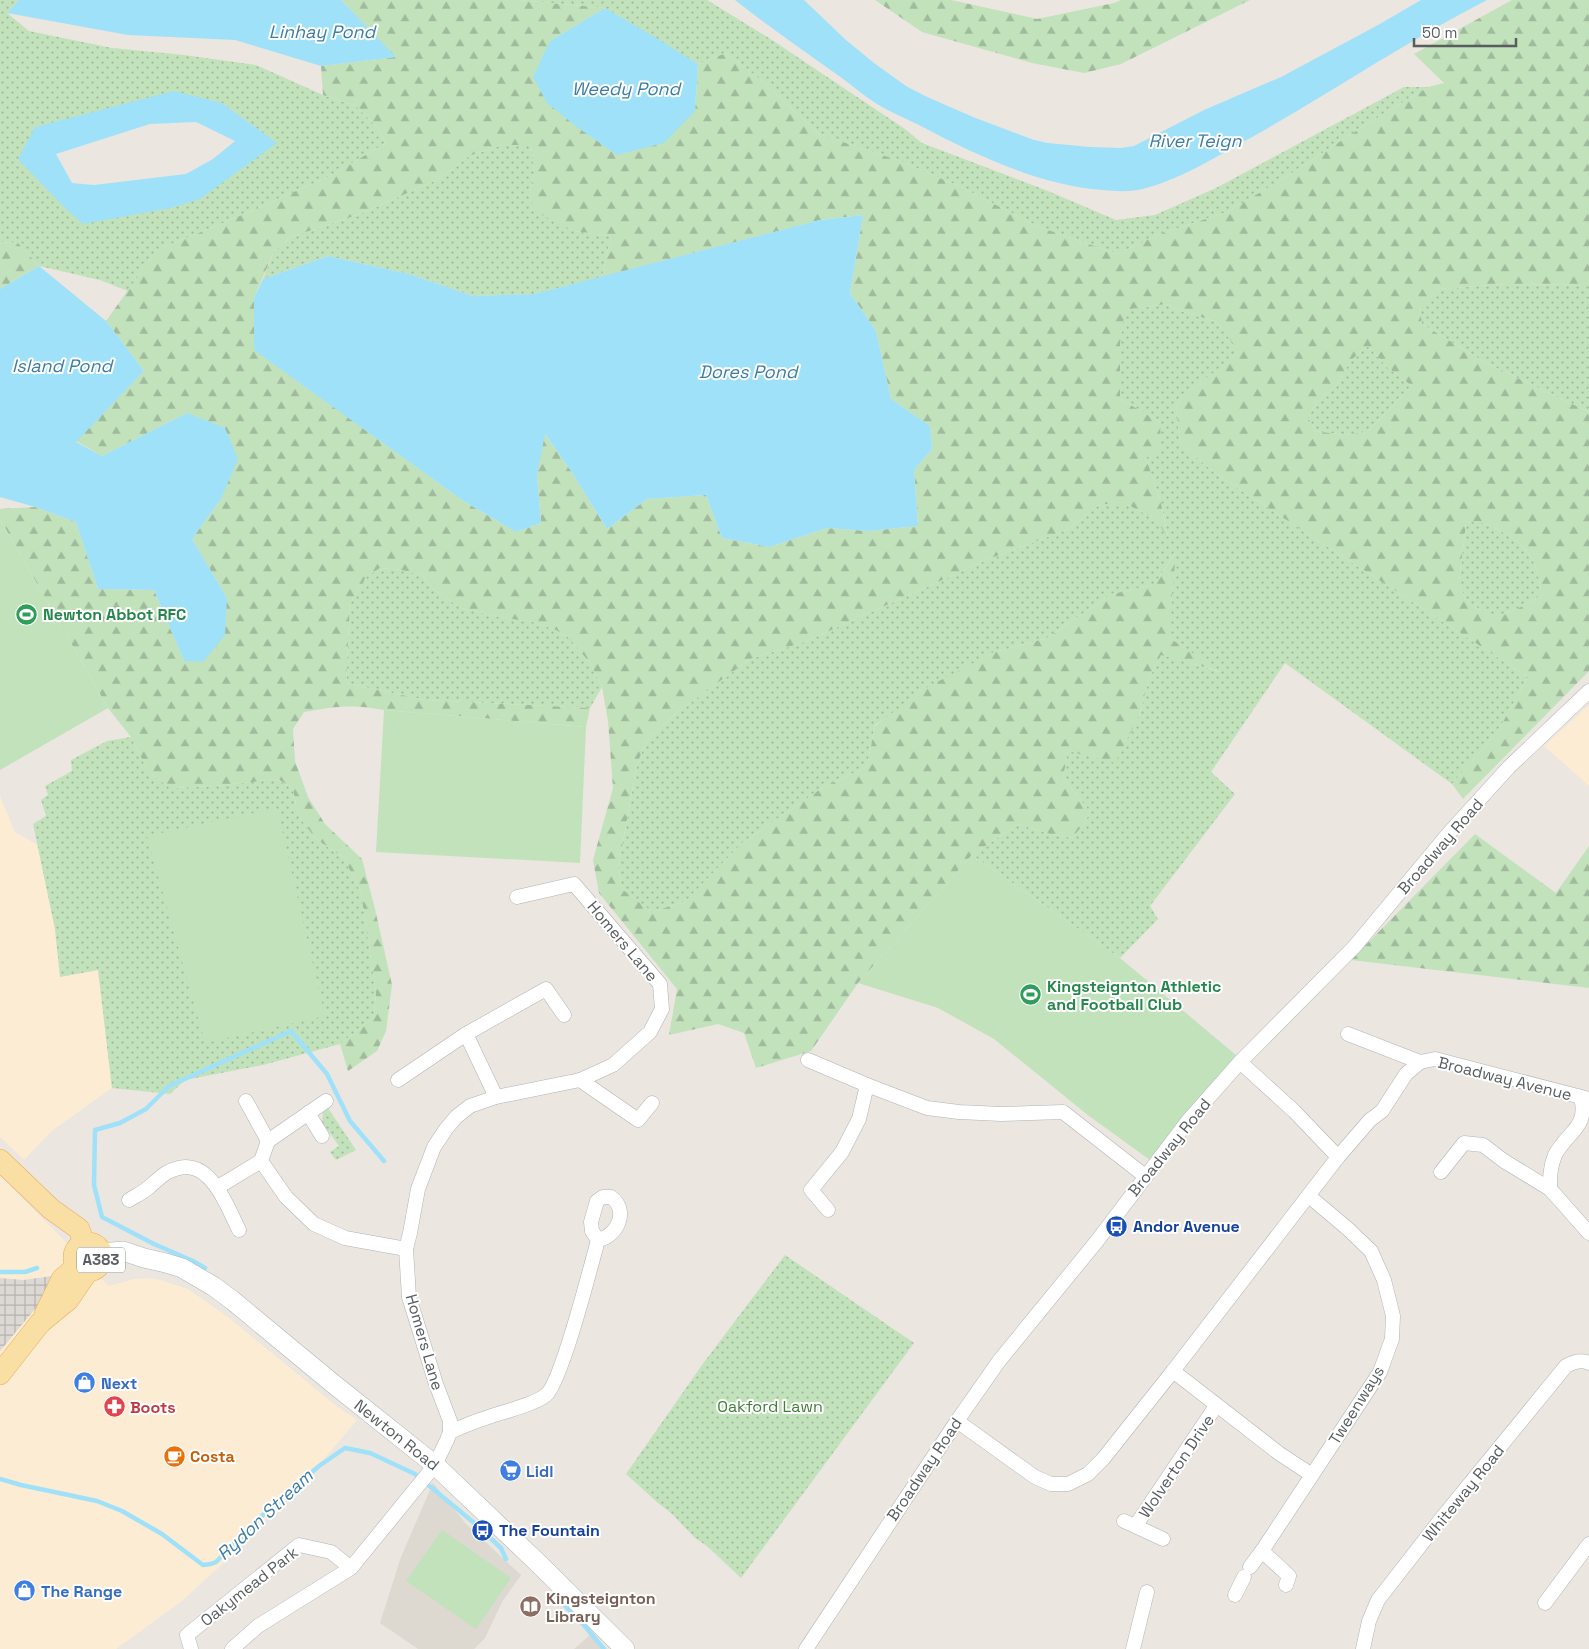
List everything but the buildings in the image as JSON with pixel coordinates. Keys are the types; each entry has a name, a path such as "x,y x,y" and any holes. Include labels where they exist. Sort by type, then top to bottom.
{"main road":[{"name":"A383","path":"0,1160 61,1217 62,1236 88,1258 62,1279 40,1324 2,1368"},
{"name":"Newton Road","path":"88,1258 123,1251 182,1268 213,1286 281,1339 331,1382 625,1649"}],"street":[{"name":"Broadway Road","path":"806,1649 999,1361 1096,1241 1187,1122 1240,1062 1355,946 1449,833 1509,767 1589,691"},
{"name":"Homers Lane","path":"450,1432 450,1421 436,1384 409,1297 406,1249 418,1189 434,1147 456,1117 470,1106 496,1097 580,1080 614,1065 650,1032 662,1008 660,984 574,884 517,896"},
{"path":"398,1080 466,1034 546,989 564,1016"},
{"path":"466,1034 496,1097"},
{"name":"Broadway Avenue","path":"1348,1034 1420,1062"},
{"name":"Broadway Avenue","path":"1338,1157 1370,1120 1382,1111 1406,1074 1420,1062 1435,1059 1585,1099"},
{"path":"808,1060 927,1108 1001,1114 1063,1112 1145,1176"},
{"path":"957,1421 1035,1477 1051,1484 1068,1484 1088,1474 1103,1459 1173,1371 1338,1157 1294,1111 1240,1062"},
{"path":"580,1080 638,1120 652,1103"},
{"path":"828,1210 811,1190 842,1152 859,1119 868,1085"},
{"path":"1550,1189 1550,1170 1556,1155 1562,1144 1583,1124 1586,1115 1585,1099"},
{"path":"246,1101 268,1141"},
{"path":"218,1187 261,1161 268,1141 326,1101"},
{"path":"308,1113 322,1136"},
{"path":"1441,1172 1464,1143 1483,1144 1504,1161 1550,1189 1589,1233"},
{"path":"261,1161 286,1197 314,1224 345,1238 406,1249"},
{"path":"129,1200 147,1190 165,1174 182,1166 195,1168 218,1187 239,1230"},
{"name":"Tweenways","path":"1235,1595 1247,1572 1380,1372 1392,1339 1393,1316 1384,1280 1371,1251 1309,1196"},
{"path":"232,1649 258,1626 351,1568 430,1470 450,1432 537,1401 548,1394 555,1382 568,1344 598,1240"},
{"name":"Whiteway Road","path":"1363,1649 1369,1621 1378,1600 1436,1526 1566,1366 1575,1361 1586,1361 1589,1363"},
{"name":"Wolverton Drive","path":"1173,1371 1280,1454 1312,1475"},
{"name":"Wolverton Drive","path":"1164,1539 1130,1523 1216,1406"},
{"path":"1545,1603 1589,1544"},
{"name":"Oakymead Park","path":"191,1649 187,1635 299,1545 331,1552 351,1568"},
{"path":"1262,1552 1289,1576 1286,1585"},
{"path":"1133,1649 1146,1592"}],"shaded area":[{"path":"1589,705 1589,786 1544,746"},
{"path":"0,796 15,832 38,845 55,929 60,977 98,970 112,1088 52,1131 24,1160 0,1137"},
{"path":"0,1175 109,1286 134,1279 149,1278 188,1289 228,1317 334,1404 357,1420 308,1478 229,1558 182,1601 116,1649 0,1649"},
{"path":"52,1276 40,1303 0,1351 0,1278 23,1280"},
{"path":"433,1483 466,1524 521,1575 502,1602 485,1638 474,1649 418,1649 380,1623 401,1557"},
{"path":"591,1634 603,1649 574,1649"}],"green space":[{"path":"0,0 19,0 7,13 29,31 112,48 256,65 323,95 356,106 375,125 386,143 328,177 157,250 128,291 100,280 39,266 18,243 0,242","holes":["222,103 276,143 83,224 35,127"]},
{"path":"341,0 517,0 605,8 550,41 695,111 698,64 726,53 762,81 819,134 900,161 961,187 1039,227 1118,254 1160,234 1227,212 1428,87 1444,83 1414,54 1512,0 1589,0 1589,285 1505,284 1439,289 1420,307 1422,324 1486,363 1589,412 1589,671 1463,799 1452,784 1498,731 1528,677 1216,474 1180,443 1176,408 1182,396 1240,353 1217,322 1181,311 1166,304 1125,310 1120,344 1120,399 1160,422 1161,449 1146,458 1160,499 1168,537 1154,518 1126,504 1100,504 1069,529 991,558 807,641 750,659 675,714 646,742 637,764 618,869 622,889 652,912 686,901 742,843 825,786 867,767 875,726 924,689 992,653 1047,638 1112,594 1154,585 1176,552 1171,607 1171,639 1222,672 1161,655 1149,679 1139,716 1115,763 1068,751 1063,778 1090,812 1084,824 1072,838 1050,834 1018,824 972,855 858,983 811,1051 756,1068 744,1033 718,1024 669,1035 677,989 599,893 593,860 613,788 608,721 602,687 590,663 568,637 554,629 533,622 504,618 461,608 433,589 422,575 402,570 380,568 366,577 350,604 346,683 425,700 590,708 586,727 353,706 304,712 293,729 295,761 308,797 325,824 362,859 392,985 386,1031 377,1051 348,1071 340,1044 374,1017 376,992 361,893 344,858 315,838 298,815 293,789 278,779 215,786 170,788 148,771 131,737 108,708 0,519 0,509 35,507 76,522 98,589 154,590 184,661 227,598 192,539 221,499 187,413 102,456 76,441 144,371 106,321 157,250 328,177 386,143 375,125 356,106 323,95 321,66 395,57","holes":["502,145 531,145 534,173 529,198 538,213 574,231 611,236 602,277 820,220 863,215 850,293 876,331 891,399 930,426 932,449 914,470 918,526 869,531 827,528 769,547 722,538 706,495 647,499 607,529 571,471 544,433 537,475 541,523 516,532 462,500 255,350 254,298 274,251 291,237 360,214 439,179 469,156","1368,346 1387,367 1412,386 1367,432 1344,435 1315,431 1308,417 1317,402 1336,386 1350,361","1478,521 1495,528 1519,543 1535,565 1542,595 1504,614 1486,614 1465,599 1459,581 1466,523"]},
{"path":"517,0 707,0 769,38 905,129 922,143 1048,191 1116,220 1155,215 1216,188 1404,87 1428,87 1227,212 1160,234 1118,254 1039,227 961,187 900,161 819,134 762,81 726,53 698,64 605,8"},
{"path":"875,0 951,0 1037,19 1121,0 1250,0 1121,64 1084,73 1032,63 922,32"},
{"path":"502,145 531,145 534,173 529,198 574,231 611,236 602,277 534,294 473,296 409,274 328,256 263,279 274,251 291,237 360,214 439,179 469,156"},
{"path":"0,242 18,243 39,266 0,289"},
{"path":"1505,284 1589,285 1589,412 1486,363 1422,324 1420,306 1439,289"},
{"path":"1166,304 1181,311 1217,322 1241,353 1182,396 1176,408 1180,443 1216,474 1528,677 1498,731 1452,784 1285,663 1211,772 1235,794 1150,906 1158,919 1120,958 972,855 1018,824 1050,834 1072,838 1084,824 1090,812 1063,778 1068,751 1139,716 1149,679 1161,654 1220,672 1171,639 1175,553 1154,585 1112,594 1047,638 992,653 875,725 867,767 825,786 742,843 686,901 652,912 622,889 618,869 637,764 646,742 675,714 750,659 807,641 991,558 1069,529 1100,504 1126,504 1154,518 1168,536 1160,499 1146,458 1160,422 1120,399 1120,344 1124,310"},
{"path":"1368,346 1387,367 1412,386 1367,432 1344,435 1315,431 1308,417 1317,402 1336,386 1350,361"},
{"name":"Newton Abbot RFC","path":"0,519 108,708 0,770"},
{"path":"1478,521 1511,537 1525,549 1536,569 1542,595 1504,614 1486,614 1465,599 1459,581 1466,523"},
{"path":"380,568 402,570 422,575 433,589 461,608 504,618 533,622 554,629 568,637 590,663 602,687 590,708 425,700 346,683 350,604 366,577"},
{"path":"384,710 586,727 580,863 376,852"},
{"path":"131,737 148,771 170,788 215,786 277,779 293,789 298,815 315,838 344,858 361,893 376,992 374,1017 340,1044 263,1065 185,1080 170,1094 112,1088 98,970 60,977 55,929 33,824 46,816 41,800 48,795 45,786 72,771 71,760 107,741"},
{"path":"277,808 325,1016 205,1043 147,836"},
{"path":"1475,834 1556,893 1589,846 1589,988 1351,960"},
{"name":"Kingsteignton Athletic and Football Club","path":"972,855 1120,958 1236,1055 1150,1160 1089,1116 994,1039 938,1008 858,983"},
{"path":"328,1108 356,1150 336,1160 330,1152 339,1146 322,1122 323,1113"},
{"name":"Oakford Lawn","path":"785,1255 914,1343 741,1578 626,1474 702,1365"},
{"path":"442,1530 511,1578 476,1629 406,1581"}],"water":[{"name":"Linhay Pond","path":"19,0 341,0 396,57 321,66 235,40 128,35 7,13"},
{"name":"River Teign","path":"735,0 804,0 846,40 874,63 906,86 925,96 973,117 1034,140 1090,147 1120,148 1134,146 1204,110 1281,77 1421,0 1487,0 1428,32 1283,119 1198,167 1153,186 1125,191 1079,187 1055,182 1008,167 963,147 867,98 844,79"},
{"name":"Weedy Pond","path":"605,8 698,64 695,111 664,143 617,155 547,103 533,77 550,41"},
{"path":"174,91 222,103 277,143 200,199 171,208 83,224 18,159 35,127","holes":["196,122 235,141 213,159 186,174 94,185 72,183 56,154 150,124"]},
{"name":"Dores Pond","path":"863,215 850,293 876,331 891,399 930,426 932,449 914,470 918,526 869,531 827,528 769,547 722,538 706,495 647,499 607,529 571,471 545,434 537,476 541,523 516,532 462,500 254,350 254,298 263,279 328,256 409,274 473,296 534,294 820,220"},
{"name":"Island Pond","path":"39,266 106,321 144,371 76,442 102,456 187,413 225,428 238,459 221,499 192,539 227,598 225,635 203,662 184,661 154,590 98,589 76,522 0,497 0,289"}],"waterway":[{"path":"205,1268 102,1217 94,1185 95,1130 120,1123 146,1109 169,1086 291,1031 327,1074 350,1121 384,1161"},
{"path":"0,1272 25,1272 37,1268"},
{"name":"Rydon Stream","path":"0,1479 97,1501 122,1511 162,1534 203,1565 216,1562 269,1509 319,1466 345,1448 370,1453 415,1474 501,1548 506,1559"},
{"path":"565,1606 604,1649"}],"place":[{"name":"Newton Abbot RFC","path":"27,614"},
{"name":"Kingsteignton Athletic and Football Club","path":"1031,995"},
{"name":"Andor Avenue","path":"1117,1226"},
{"name":"Next","path":"85,1383"},
{"name":"Boots","path":"114,1407"},
{"name":"Costa","path":"174,1456"},
{"name":"Lidl","path":"510,1471"},
{"name":"The Fountain","path":"483,1530"},
{"name":"The Range","path":"25,1591"},
{"name":"Kingsteignton Library","path":"530,1607"}]}
